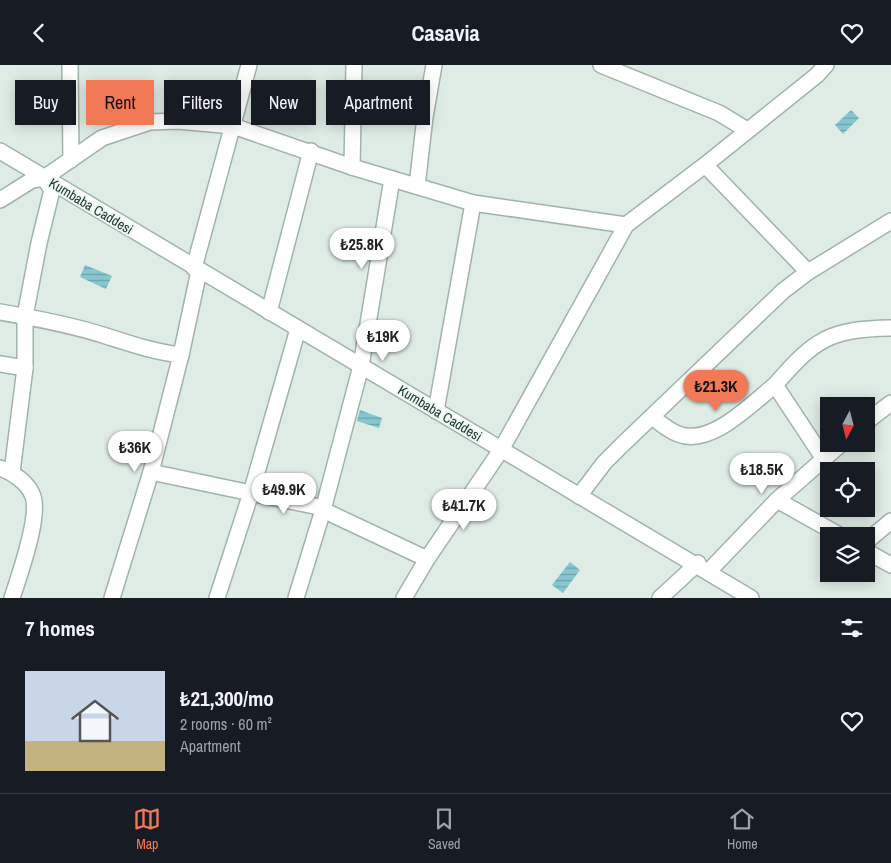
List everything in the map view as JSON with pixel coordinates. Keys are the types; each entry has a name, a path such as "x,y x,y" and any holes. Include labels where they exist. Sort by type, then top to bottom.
{"street":[{"path":"70,65 71,160"},
{"path":"241,97 249,65"},
{"path":"352,167 354,65"},
{"path":"417,186 424,117 434,65"},
{"path":"601,65 719,113 747,130"},
{"path":"404,598 427,559 501,450 626,225 705,165 817,75 826,65"},
{"path":"0,200 32,180 44,178 102,138 150,122 164,122"},
{"path":"112,598 151,472 181,355 197,269 234,125 352,167 473,203 626,225"},
{"name":"Kumbaba Caddesi","path":"0,151 751,598"},
{"path":"269,312 311,151"},
{"path":"705,165 808,272"},
{"path":"12,598 35,520 33,494 6,470 25,368 26,316 39,243 52,190 44,178"},
{"path":"296,598 323,509 360,366 392,179"},
{"path":"436,411 473,203"},
{"path":"579,496 604,463 777,297 808,272 891,221"},
{"path":"0,312 26,316 105,335 136,347 181,355"},
{"path":"652,417 676,434 689,437 702,436 716,431 775,385 788,368 820,340 861,330 891,328"},
{"path":"217,598 251,493 298,329"},
{"path":"0,364 25,368"},
{"path":"775,385 824,459"},
{"path":"875,416 891,403"},
{"path":"660,598 700,568 831,453"},
{"path":"151,472 323,509 427,559"},
{"path":"777,500 825,527"},
{"path":"875,534 891,521"},
{"path":"875,556 891,565"}],"water":[{"path":"851,110 859,118 843,134 835,125"},
{"path":"85,265 112,276 106,289 80,277"},
{"path":"360,410 382,418 379,428 357,421"},
{"path":"570,562 580,570 563,593 552,585"}]}
